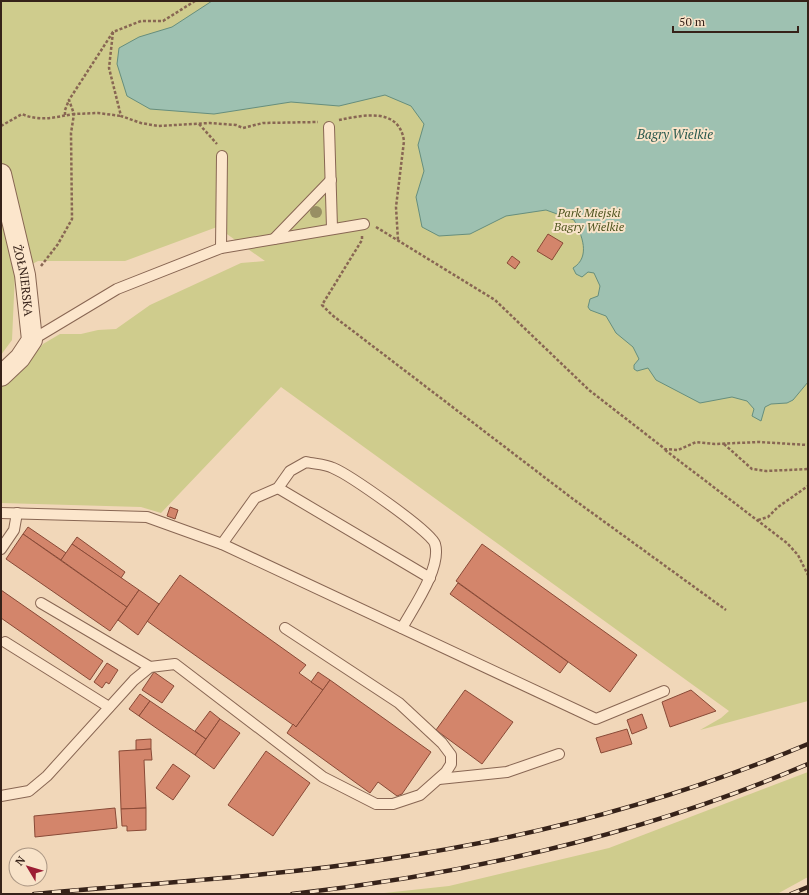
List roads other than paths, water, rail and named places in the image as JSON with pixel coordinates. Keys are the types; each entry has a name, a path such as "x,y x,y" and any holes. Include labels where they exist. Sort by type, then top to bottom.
{"street":[{"name":"ŻOŁNIERSKA","path":"1,174 24,275 32,340"},
{"path":"1,376 20,358 32,340"}],"lane":[{"path":"329,123 332,228"},
{"path":"221,248 222,156"},
{"path":"274,239 331,180"},
{"path":"32,340 117,290 167,268 221,248 332,228 364,224"},
{"path":"222,544 255,498 278,488 290,471 306,462 333,468 386,502 426,531 435,544 434,569 402,628"},
{"path":"278,488 430,578"},
{"path":"1,513 147,517 222,544 596,719 664,691"},
{"path":"1,549 14,530 17,514"},
{"path":"41,603 150,668"},
{"path":"1,796 29,792 47,776 134,680 150,668 175,664 323,777 376,804 393,804 420,795 446,772 451,764 451,754 442,743 399,703 285,628"},
{"path":"5,642 109,707"},
{"path":"438,779 507,772 559,754"}],"water":[{"name":"Bagry Wielkie","path":"212,1 808,1 808,382 793,400 787,403 771,404 765,407 761,421 752,416 754,409 747,401 732,397 700,403 656,380 648,368 637,371 634,369 634,365 639,359 633,347 616,333 606,316 590,310 588,307 590,299 598,296 600,286 594,273 588,272 582,277 576,274 573,268 579,263 583,252 582,239 574,220 546,210 506,216 470,234 439,236 422,227 416,197 424,171 418,145 424,124 411,106 385,95 339,106 291,102 214,114 150,109 127,96 117,64 119,48 139,37 172,27"}],"railway":[{"path":"34,894 299,871 387,859 494,840 601,815 654,799 706,783 808,744"},
{"path":"292,894 358,886 424,875 490,863 555,848 620,831 683,811 746,789 808,764"},
{"path":"791,894 808,887"}],"park label":[{"name":"Park Miejski Bagry Wielkie","path":"589,219"}]}
